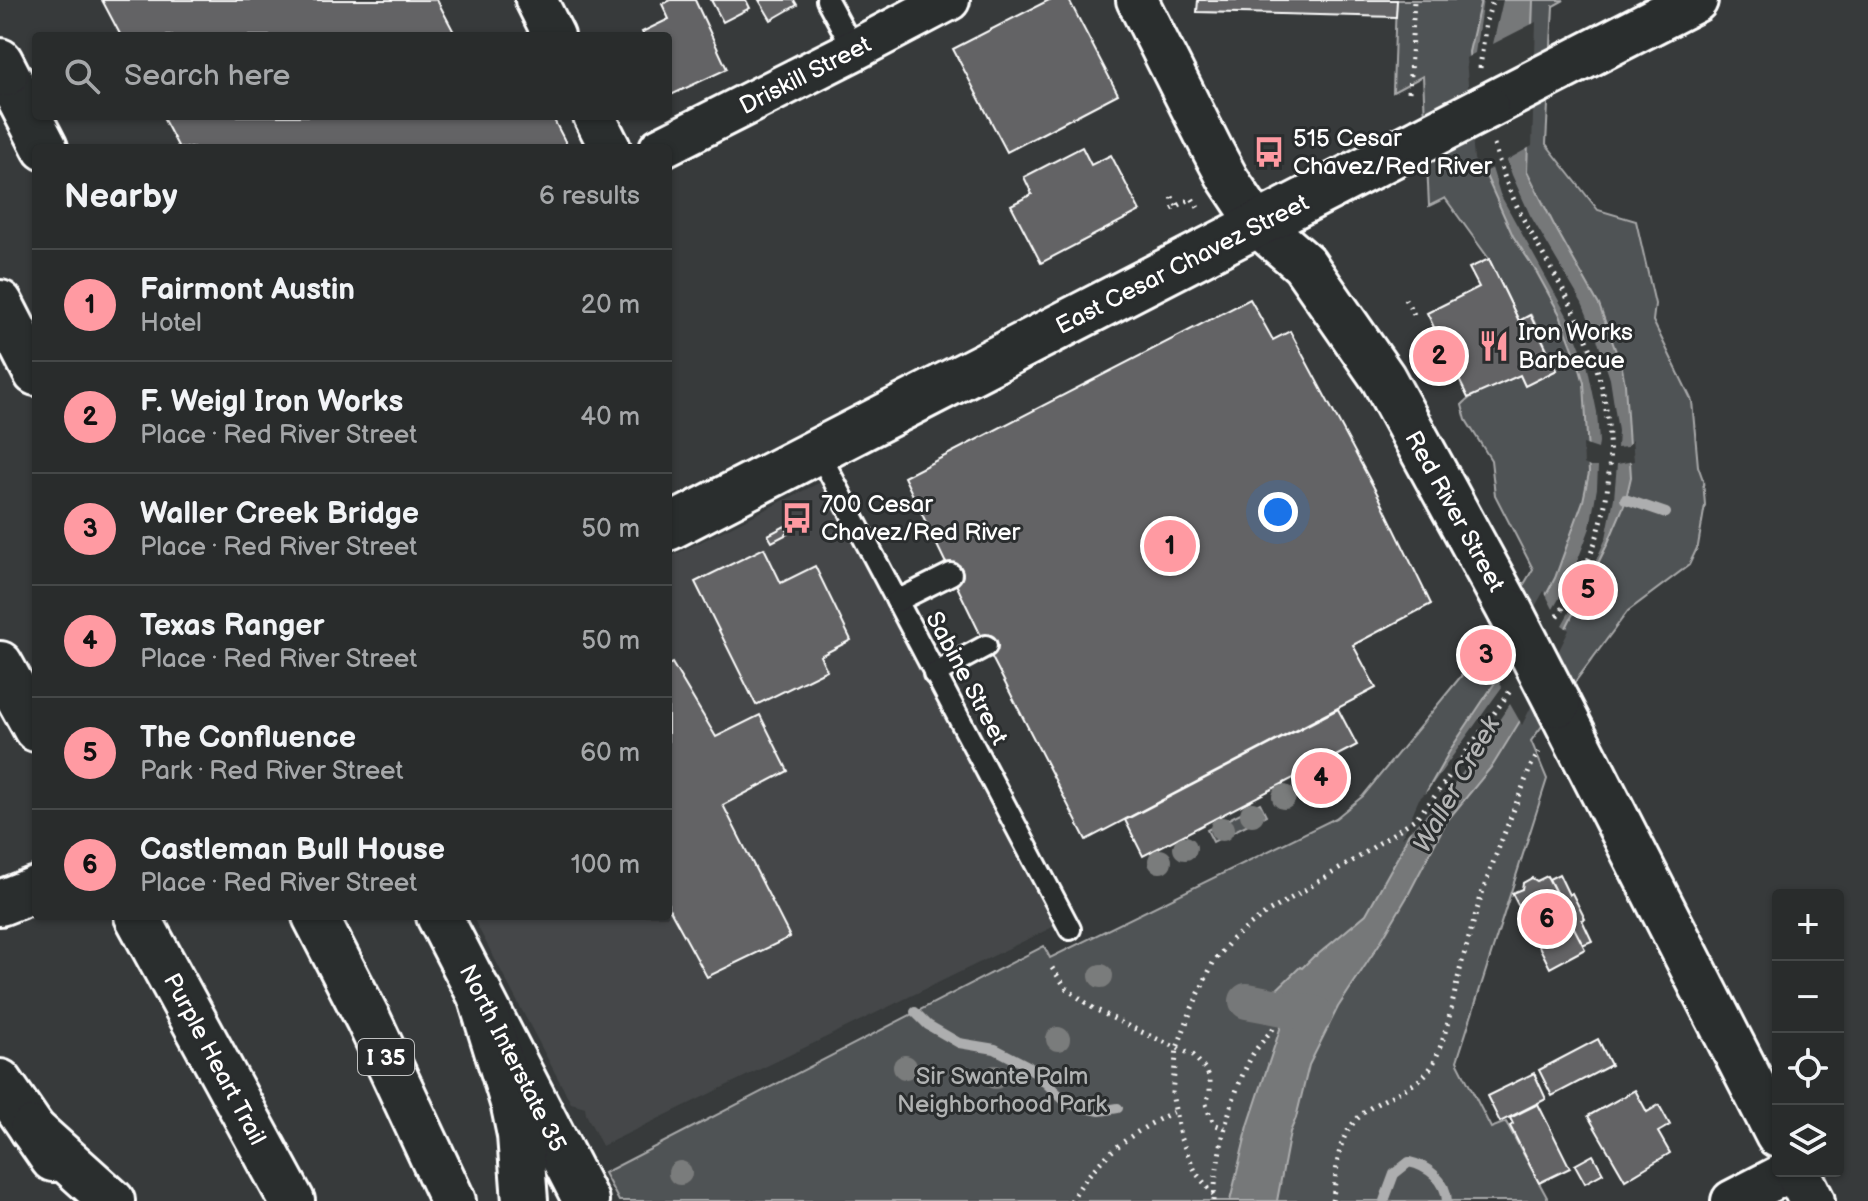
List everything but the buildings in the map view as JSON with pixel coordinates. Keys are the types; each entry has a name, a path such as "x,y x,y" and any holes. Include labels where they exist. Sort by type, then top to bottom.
{"main road":[{"name":"East Cesar Chavez Street","path":"672,526 1695,0"},
{"path":"2,67 43,144"},
{"name":"Red River Street","path":"1258,224 1304,264 1383,378 1510,611 1772,1123"},
{"path":"0,303 32,365"},
{"path":"0,664 32,722"},
{"path":"0,903 32,891"},
{"name":"Purple Heart Trail","path":"139,920 289,1196"},
{"name":"I 35","path":"317,920 368,1019 453,1201"},
{"name":"North Interstate 35","path":"441,920 586,1201"},
{"path":"479,992 514,1106 520,1135 525,1201"},
{"path":"2,1090 82,1201"},
{"path":"32,1129 112,1201"},
{"path":"1800,1177 1812,1201"}],"street":[{"path":"536,0 552,32"},
{"name":"Driskill Street","path":"668,144 949,0"},
{"name":"Red River Street","path":"1137,0 1228,179 1258,224"},
{"path":"596,120 608,144"},
{"path":"1732,1201 1778,1177"}],"lane":[{"path":"827,0 854,50"},
{"name":"Sabine Street","path":"818,451 1070,929"},
{"path":"897,601 951,574"},
{"path":"934,674 986,646"}],"path":[{"path":"1409,92 1414,0"},
{"path":"1486,21 1493,0"},
{"path":"1172,197 1174,208 1192,198"},
{"path":"1405,299 1416,318"},
{"path":"1332,1201 1334,1174 1343,1138 1353,1124 1371,1106 1428,1074 1436,1058 1484,887 1539,752"},
{"path":"1214,1198 1196,1173 1180,1137 1172,1093 1177,1048 1213,963 1232,939 1291,897"},
{"path":"1052,968 1067,989 1093,1008 1193,1055 1210,1078 1206,1104 1210,1116 1216,1125 1225,1128"},
{"path":"1214,1198 1225,1128 1236,1092 1252,1056 1277,1024"},
{"path":"1071,1201 1082,1181 1114,1148 1151,1122 1176,1111"}],"shaded area":[{"path":"829,478 1055,926 602,1146 585,1107 571,1103 474,920 672,920 672,556"}],"green space":[{"name":"Sir Swante Palm Neighborhood Park","path":"1396,0 1564,0 1553,6 1546,144 1598,210 1636,221 1655,304 1653,321 1692,401 1698,466 1703,480 1705,505 1698,546 1689,565 1628,611 1531,741 1547,779 1457,1061 1491,1128 1506,1122 1549,1201 619,1201 604,1173 1044,946 1050,958 1336,818 1363,796 1480,653 1484,652 1533,569 1495,495 1491,460 1466,420 1462,405 1482,391 1520,375 1525,386 1557,370 1531,315 1519,321 1489,259 1445,198 1429,206 1423,76 1393,92"},
{"path":"1260,803 1266,815 1213,842 1207,830"}],"water":[{"name":"Waller Creek","path":"1481,0 1533,0 1527,171 1599,305 1622,368 1631,477 1625,503 1607,545 1520,721 1493,765 1446,822 1407,897 1338,1007 1309,1065 1290,1132 1277,1201 1230,1201 1248,1126 1282,1023 1269,1012 1269,997 1300,967 1366,914 1400,853 1427,791 1527,631 1555,578 1583,501 1589,473 1584,383 1577,359 1559,313 1513,236 1478,158 1469,52"}],"pier":[{"path":"1483,0 1503,0 1493,44 1536,22 1532,146 1507,160 1530,215 1582,303 1610,379 1618,431 1617,448 1627,447 1632,440 1634,461 1617,464 1606,538 1562,625 1569,630 1522,725 1510,704 1441,800 1402,838 1419,799 1502,687 1496,674 1544,591 1553,609 1571,578 1590,528 1597,488 1598,467 1584,464 1583,444 1598,449 1599,442 1597,412 1587,364 1569,319 1500,194 1492,168 1480,174 1474,159 1466,58 1475,53"}],"waterway":[{"path":"1625,499 1666,513"},
{"path":"1247,1001 1315,1014"},
{"path":"915,1012 928,1025 959,1043 995,1049 1028,1066 1064,1100 1076,1106 1100,1111 1118,1108"},
{"path":"1384,1201 1394,1174 1409,1162 1423,1167 1440,1180 1447,1201"}],"place":[{"name":"515 Cesar Chavez/Red River","path":"1269,152"},
{"name":"Iron Works Barbecue","path":"1494,346"},
{"name":"F. Weigl Iron Works","path":"1439,356"},
{"name":"700 Cesar Chavez/Red River","path":"797,518"},
{"name":"Fairmont Austin","path":"1170,546"},
{"name":"The Confluence","path":"1588,590"},
{"name":"Waller Creek Bridge","path":"1486,655"},
{"name":"Texas Ranger","path":"1321,778"},
{"name":"Castleman Bull House","path":"1547,919"}]}
